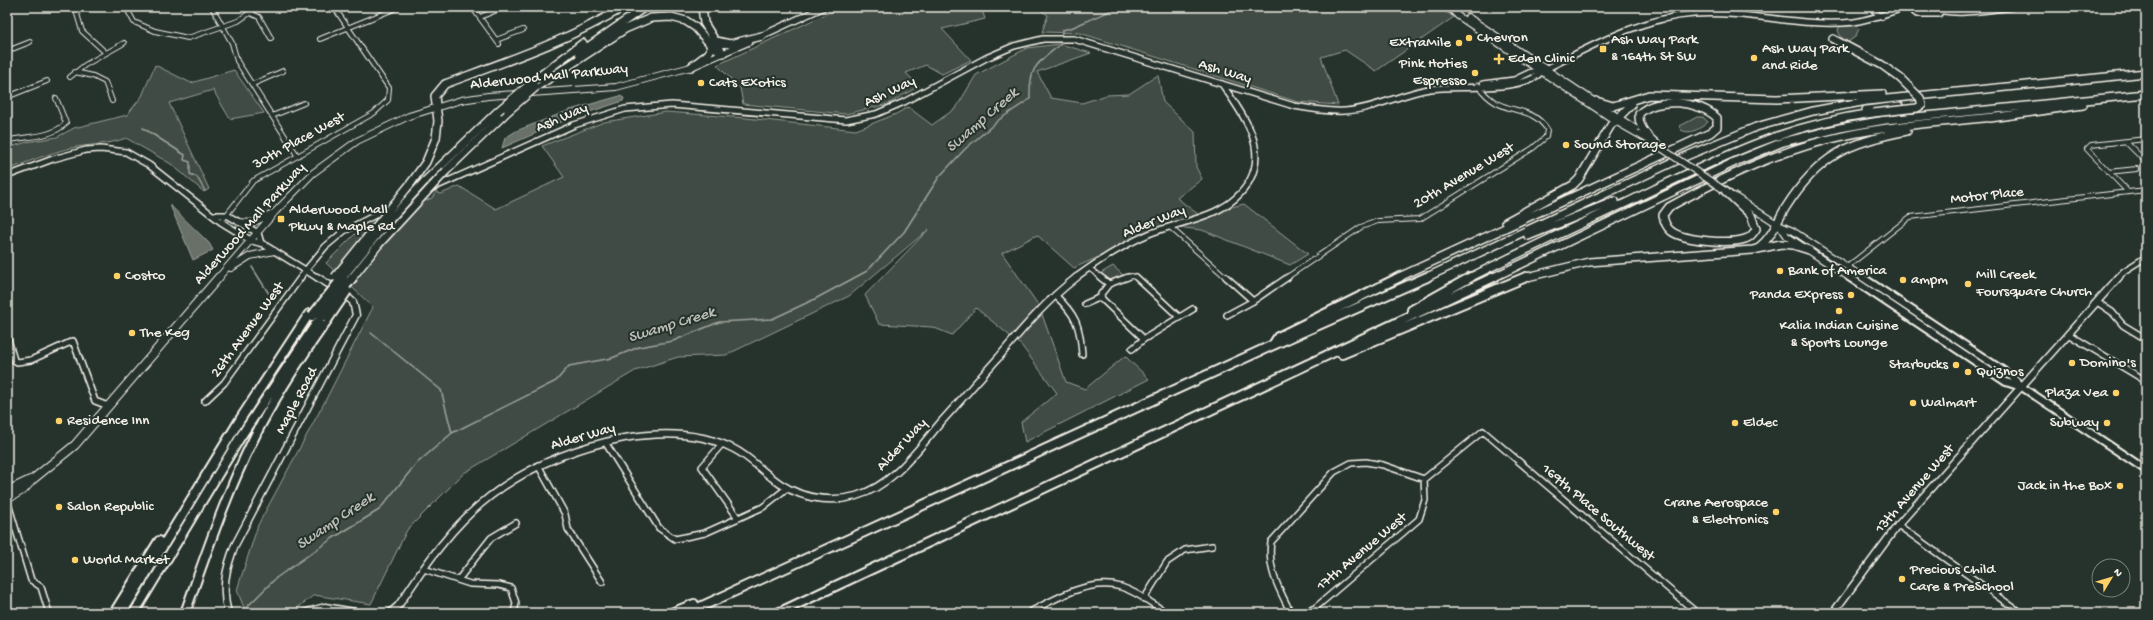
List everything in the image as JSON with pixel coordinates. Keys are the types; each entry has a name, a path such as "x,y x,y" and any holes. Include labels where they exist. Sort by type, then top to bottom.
{"highway":[{"path":"185,613 208,548 245,456 317,317 347,261 411,183 428,157 435,138 438,120 435,107 435,96 445,84 561,41 594,25 624,7"},
{"path":"134,613 241,436 317,317 383,227 424,182 498,111 537,78 578,47 636,7"},
{"path":"553,75 585,48 645,7"},
{"path":"691,67 708,54 711,49 712,42 704,24 702,7"},
{"path":"122,613 212,465 286,349 317,317 379,244 446,171 508,111 536,87 553,75 625,29 651,18 671,17 686,22 695,27 723,53"},
{"path":"712,42 730,44 762,36"},
{"path":"1371,336 1450,288 1538,243 1742,148 1778,134 1813,123 1920,107 1922,103 1917,95 1900,78 1882,65 1833,39"},
{"path":"687,613 1273,345 1464,261 1649,173 1756,127 1794,115 1830,107 1950,92 2146,73"},
{"path":"1596,101 1616,108 1623,106 1636,97 1649,95 1793,100 1950,92"},
{"path":"1464,261 1610,204 1768,133 1818,119 1917,102 1917,95"},
{"path":"1753,250 1763,244 1779,225 1785,210 1806,179 1822,162 1839,151 1887,135 1994,117 2146,95"},
{"path":"778,613 1252,390 1371,336 1739,160 1783,142 1840,128 1885,120 2146,95"},
{"path":"1420,267 1570,188 1579,179 1605,134 1617,118 1634,103 1646,99 1663,98 1667,96"},
{"path":"1273,345 1278,337 1420,267 1710,133 1717,127 1717,118 1708,109 1692,104 1656,104 1647,106 1639,114 1639,121 1647,134 1662,148"},
{"path":"1724,190 1753,218 1756,229 1748,238 1739,240 1689,239 1674,233 1666,225 1663,215 1669,207 1744,170 1798,149 1843,136 1888,128 1994,117"},
{"path":"1252,390 1364,346 1514,282 1547,270 1589,262 1753,250 1779,243 1790,244 1809,250"},
{"path":"114,613 198,481 212,465"},
{"path":"671,613 760,579"}],"main road":[{"name":"Alderwood Mall Parkway","path":"7,499 24,489 32,480 75,445 252,241 276,211 313,173 343,150 387,125 435,107 488,96 616,87 640,82 691,67 824,7"},
{"path":"1449,7 1458,16 1617,118 1724,190 1779,225 1792,231 2012,376 2022,387 2146,470"},
{"path":"1454,11 1462,13 1596,101 1617,118"},
{"path":"239,222 255,222 276,211"},
{"path":"1779,225 1787,236 2006,382 2022,387"},
{"path":"226,271 250,256 274,251"},
{"name":"Alderwood Mall Parkway","path":"7,491 32,480"}],"street":[{"path":"75,7 82,31 106,52"},
{"path":"126,7 134,22 155,31 188,38 223,27 250,13 258,7"},
{"path":"212,7 232,43 237,61 297,155"},
{"path":"341,7 335,8 348,27"},
{"path":"320,39 399,7"},
{"path":"472,7 499,44"},
{"path":"480,17 504,7"},
{"path":"809,7 814,12"},
{"path":"1454,11 1460,7"},
{"path":"1869,7 1882,17"},
{"path":"1907,7 1917,14"},
{"name":"Ash Way","path":"306,270 336,237 357,224 574,125 601,115 638,106 672,105 846,120 865,118 882,113 1010,47 1032,40 1064,38 1294,106 1334,112 1363,108 1430,89 1478,85 1502,86 1524,82 1538,76 1542,71 1641,24 1674,16 1711,14 1828,23 1882,17 1893,14 1907,7"},
{"path":"1959,12 1927,8 1929,12 1926,14 1959,12 2013,7"},
{"path":"250,13 259,17 271,38"},
{"name":"Ash Way","path":"1893,14 1926,14"},
{"name":"30th Place West","path":"221,222 253,181 381,108 389,98 389,88 348,27"},
{"path":"496,40 524,30"},
{"path":"7,51 30,42"},
{"path":"70,77 75,72 106,52 124,43"},
{"path":"253,84 283,71"},
{"path":"75,72 93,76 105,82 112,101"},
{"path":"7,96 48,81"},
{"name":"Alder Way","path":"391,613 398,606 450,534 468,515 496,490 538,464 571,451 605,442 640,435 671,434 704,438 730,447 758,465 787,488 812,498 832,500 854,497 879,486 898,472 1055,295 1090,269 1121,249 1152,233 1209,214 1230,203 1246,187 1252,174 1257,149 1253,133 1222,84"},
{"name":"20th Avenue West","path":"1227,315 1253,301 1361,227 1378,221 1420,219 1532,148 1546,137 1547,129 1540,119 1527,112 1494,104 1487,100 1478,85"},
{"path":"7,141 48,134 63,127 66,123 56,98"},
{"path":"272,116 304,103"},
{"path":"2128,192 2087,149 2091,145 2146,140"},
{"path":"2126,142 2146,162"},
{"name":"Maple Road","path":"7,176 69,154 101,149 115,149 136,156 221,222 252,241 261,244 306,270 350,298 356,307 356,315 239,536 225,573 224,594 228,613"},
{"path":"2108,172 2137,169"},
{"name":"Motor Place","path":"1847,267 1910,217 2146,190"},
{"path":"213,215 227,215 258,233 261,244"},
{"path":"1170,227 1253,301"},
{"name":"13th Avenue West","path":"1832,613 1898,525 2130,266 2146,257"},
{"path":"1090,269 1109,284 1115,283 1128,276 1136,276 1179,317"},
{"name":"26th Avenue West","path":"205,401 224,384 306,270"},
{"path":"1085,304 1101,297 1109,284"},
{"path":"1055,295 1073,313 1080,325 1082,354"},
{"path":"1101,297 1144,339"},
{"path":"2097,302 2112,312 2123,324 2146,339"},
{"path":"1132,349 1144,339 1193,309"},
{"path":"2068,334 2146,381"},
{"path":"7,336 14,360 16,362 25,361 65,342 73,341 76,345 95,401 108,406"},
{"name":"169th Place Southwest","path":"1424,479 1483,431 1697,613"},
{"path":"605,442 659,528 675,539 705,533 763,507 787,488"},
{"path":"722,444 702,467 738,518"},
{"path":"1291,613 1270,570 1268,555 1271,542 1334,472 1352,463 1366,462 1383,465 1424,479"},
{"path":"538,464 565,514 568,529 602,582"},
{"name":"17th Avenue West","path":"1302,613 1315,608 1420,519 1425,500 1424,479"},
{"path":"7,499 31,580 41,587 49,613"},
{"path":"458,580 491,538 516,523"},
{"path":"1898,525 2021,613"},
{"path":"1144,599 1167,562 1185,550 1212,546"},
{"path":"424,569 481,586 506,586 511,588 514,593 516,603 514,613"},
{"path":"1028,613 1073,590 1094,586 1116,586 1144,599 1167,613"},
{"path":"304,613 316,607 331,607 360,613"}],"shaded area":[{"path":"841,7 981,7 985,19 942,29 971,60 942,74 926,65 906,73 919,86 888,104 846,114 743,104 740,88 717,65"},
{"path":"1036,7 1438,7 1454,17 1376,71 1345,50 1321,57 1338,105 1298,102 1080,33 1042,32 1048,15"},
{"path":"1841,26 1856,26 1859,29 1855,37 1848,42 1839,33 1838,29"},
{"name":"Swamp Creek","path":"1060,44 1091,53 1037,72 1051,98 1082,103 1107,95 1129,94 1158,75 1163,102 1195,132 1196,167 1202,179 1177,198 1199,215 1244,204 1308,254 1290,265 1202,230 1167,226 1074,268 1037,235 1002,253 1039,306 1066,382 1085,389 1125,356 1149,379 1025,442 1021,422 1057,393 1021,345 976,308 952,335 932,327 879,324 865,295 929,229 849,296 726,355 678,357 635,371 464,473 407,530 371,604 314,595 291,613 246,613 237,590 258,525 323,405 373,307 326,263 361,228 432,198 436,192 441,194 459,186 496,209 564,177 542,146 604,122 666,112 746,118 856,130 896,114 908,107 932,125 956,108 976,75 1027,48"},
{"path":"155,65 191,83 234,70 264,113 230,119 213,90 169,103 209,189 204,192 171,164 126,138 113,142 63,150 7,170 7,148 27,142 57,137 74,128 127,115 142,96"},
{"path":"620,96 624,98 623,101 568,119 502,148 505,138 516,131 570,110"},
{"path":"1697,117 1703,117 1708,122 1702,127 1691,132 1681,130 1680,126"},
{"path":"170,205 209,243 213,250 193,260"},
{"path":"1113,266 1123,275 1112,281 1101,273"}],"waterway":[{"name":"Swamp Creek","path":"452,433 556,381 569,366 612,358 639,347 673,341 719,322 772,319 813,300 867,271 904,232 939,177 965,149 1000,119 1030,99 1030,88 1033,72 1040,61 1061,44 1062,30 1071,28 1119,7"},
{"path":"143,128 185,155 184,160 190,162 190,174 197,177 205,191"},
{"path":"252,267 271,297"},
{"path":"371,333 441,390 452,433"},
{"name":"Swamp Creek","path":"247,607 276,578 333,538 379,510 416,464 452,433"}],"place":[{"name":"Chevron","path":"1469,38"},
{"name":"ExtraMile","path":"1459,43"},
{"name":"Ash Way Park & 164th St SW","path":"1603,49"},
{"name":"Ash Way Park and Ride","path":"1754,58"},
{"name":"Eden Clinic","path":"1499,59"},
{"name":"Pink Hoties Espresso","path":"1475,73"},
{"name":"Cats Exotics","path":"701,83"},
{"name":"Sound Storage","path":"1566,145"},
{"name":"Alderwood Mall Pkwy & Maple Rd","path":"281,219"},
{"name":"Bank of America","path":"1780,271"},
{"name":"Costco","path":"117,276"},
{"name":"ampm","path":"1903,280"},
{"name":"Mill Creek Foursquare Church","path":"1968,284"},
{"name":"Panda Express","path":"1851,295"},
{"name":"Kalia Indian Cuisine & Sports Lounge","path":"1839,311"},
{"name":"The Keg","path":"132,333"},
{"name":"Domino's","path":"2072,363"},
{"name":"Starbucks","path":"1956,365"},
{"name":"Quiznos","path":"1968,372"},
{"name":"Plaza Vea","path":"2116,393"},
{"name":"Walmart","path":"1913,403"},
{"name":"Residence Inn","path":"59,421"},
{"name":"Eldec","path":"1735,423"},
{"name":"Subway","path":"2107,423"},
{"name":"Jack in the Box","path":"2120,486"},
{"name":"Salon Republic","path":"59,507"},
{"name":"Crane Aerospace & Electronics","path":"1776,512"},
{"name":"World Market","path":"75,560"},
{"name":"Precious Child Care & PreSchool","path":"1902,579"}]}
